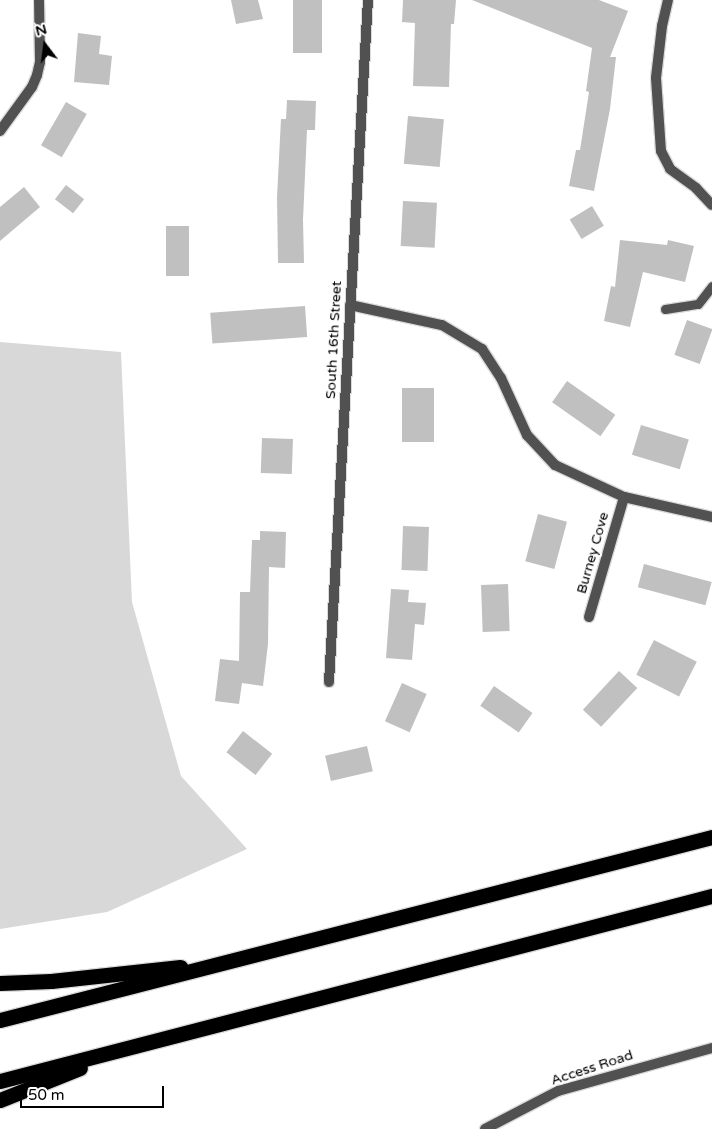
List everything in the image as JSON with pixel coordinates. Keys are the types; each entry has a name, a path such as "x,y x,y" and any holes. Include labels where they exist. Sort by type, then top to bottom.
{"highway":[{"path":"0,1020 233,962 712,837"},
{"path":"0,1081 712,896"},
{"path":"0,983 51,981 233,962"},
{"path":"0,1100 145,1043"}],"street":[{"path":"0,131 32,87 37,75 40,62 39,0"},
{"name":"South 16th Street","path":"329,682 368,0"},
{"path":"668,0 662,26 656,78 661,150 670,169 696,188 712,205"},
{"path":"350,305 442,325 482,349 501,378 527,435 555,466 624,496 712,518"},
{"name":"Burney Cove","path":"589,617 624,496"},
{"name":"Access Road","path":"485,1129 558,1091 712,1048"}],"lane":[{"path":"665,309 698,304 712,286"}],"shaded area":[{"path":"0,342 121,352 132,602 181,776 247,849 107,912 0,929"}],"building":[{"path":"231,0 258,0 263,19 236,24"},
{"path":"293,0 322,0 322,53 293,53"},
{"path":"403,0 456,0 454,24 451,24 449,87 413,86 415,23 402,22"},
{"path":"472,0 599,0 628,11 610,57 616,57 610,109 594,191 569,186 576,150 580,150 589,92 586,91 592,48"},
{"path":"78,33 101,36 99,54 112,56 109,85 74,82"},
{"path":"287,100 316,101 315,130 307,130 303,220 304,263 278,263 277,197 281,119 286,119"},
{"path":"66,102 87,114 62,157 41,145"},
{"path":"408,116 444,119 440,167 404,164"},
{"path":"66,185 84,199 73,213 55,199"},
{"path":"24,187 40,207 0,241 0,207"},
{"path":"403,201 437,203 435,248 401,246"},
{"path":"592,206 604,226 582,239 570,219"},
{"path":"166,226 189,226 189,276 166,276"},
{"path":"620,240 667,245 668,240 694,246 685,282 643,272 630,327 604,321 611,286 615,287"},
{"path":"305,306 307,337 212,344 210,313"},
{"path":"687,320 712,329 700,364 674,355"},
{"path":"567,381 615,415 600,436 552,402"},
{"path":"402,388 434,388 434,442 402,442"},
{"path":"641,425 689,440 680,469 632,455"},
{"path":"262,438 293,439 292,474 261,473"},
{"path":"538,514 567,522 554,569 525,561"},
{"path":"403,526 429,527 427,571 401,570"},
{"path":"260,531 286,532 285,568 269,567 268,644 263,686 242,683 239,704 215,701 220,659 239,661 240,592 250,592 252,540 260,540"},
{"path":"644,564 712,582 705,605 638,587"},
{"path":"508,584 510,631 483,632 481,585"},
{"path":"391,589 409,590 408,602 426,603 424,625 415,624 412,660 386,658"},
{"path":"654,640 697,662 679,697 636,675"},
{"path":"619,671 637,688 601,727 583,710"},
{"path":"402,683 427,694 410,732 385,721"},
{"path":"494,686 533,713 519,733 480,706"},
{"path":"243,731 272,754 256,775 226,752"},
{"path":"367,746 373,771 331,781 325,756"}]}
